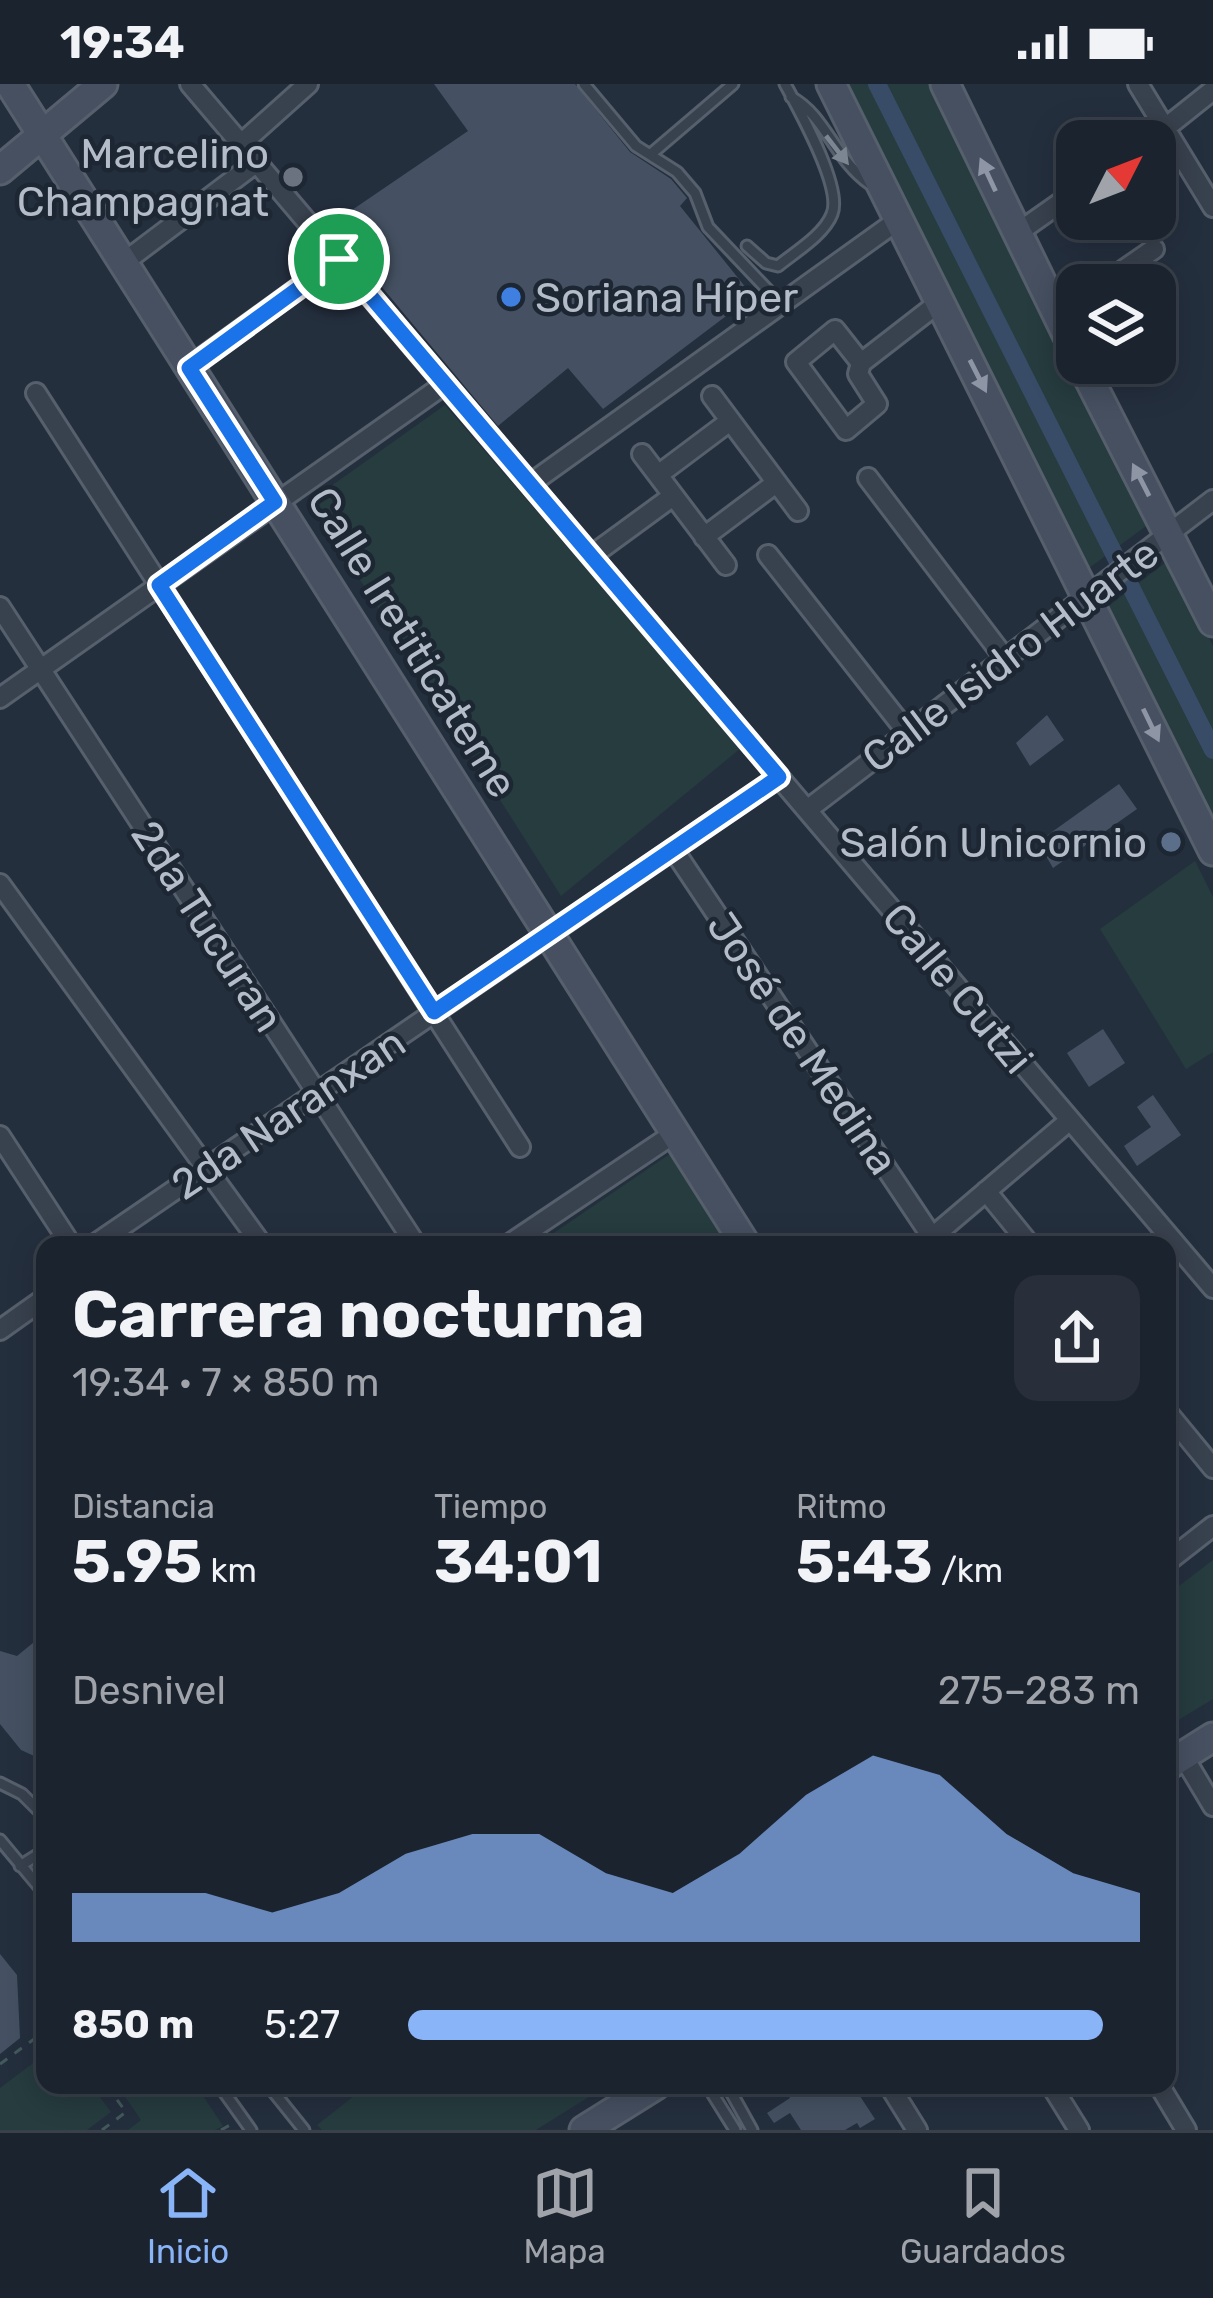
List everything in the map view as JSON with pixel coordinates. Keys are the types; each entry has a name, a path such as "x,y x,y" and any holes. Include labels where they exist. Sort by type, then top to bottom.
{"street":[{"name":"Calle Iretiticateme","path":"10,84 740,1236"},
{"path":"0,170 103,84"},
{"name":"Calle Cutzi","path":"190,84 1169,1236"},
{"path":"241,144 308,84"},
{"path":"831,84 941,301 1097,586 1213,851"},
{"path":"945,84 1056,307"},
{"path":"1138,84 1150,120"},
{"path":"1176,120 1213,90"},
{"path":"1176,161 1213,207"},
{"path":"123,263 257,162"},
{"path":"1016,234 1056,206"},
{"path":"530,484 781,304 896,208"},
{"path":"1132,264 1154,249"},
{"path":"189,368 339,259"},
{"path":"860,363 835,330 796,362 846,430 877,404 858,374 860,363 941,301"},
{"path":"0,698 446,384"},
{"path":"1097,384 1213,622"},
{"path":"36,393 520,1147"},
{"path":"712,395 798,512"},
{"path":"658,475 730,421"},
{"path":"642,454 726,565"},
{"path":"868,478 1004,657"},
{"path":"704,537 776,483"},
{"path":"591,556 674,496"},
{"name":"Calle Isidro Huarte","path":"807,810 1213,500"},
{"path":"768,555 907,732"},
{"name":"2da Tucuran","path":"0,607 410,1236"},
{"name":"2da Naranxan","path":"107,1236 779,777"},
{"name":"José de Medina","path":"673,849 924,1236"},
{"path":"0,884 255,1236"},
{"path":"933,1236 1070,1120"},
{"path":"521,1236 675,1133"},
{"path":"0,1136 64,1236"},
{"path":"986,1191 1023,1236"},
{"name":"Calle Cutzi","path":"1176,1245 1213,1288"},
{"path":"0,1330 36,1304"},
{"path":"1176,1423 1213,1468"},
{"path":"1176,1555 1213,1526"},
{"path":"1176,1760 1213,1737"},
{"path":"1176,1762 1213,1806"},
{"path":"584,2130 642,2094"},
{"path":"895,2094 917,2130"},
{"path":"1057,2094 1079,2130"},
{"path":"1164,2094 1186,2130"}],"lane":[{"path":"584,84 636,146 677,172 695,193 708,227 781,304"},
{"path":"651,154 733,84"},
{"path":"747,247 766,263 778,266 827,224 833,212 833,186 785,84"},
{"path":"791,97 813,109 826,138 857,175 896,208"},
{"path":"0,1783 36,1808"},
{"path":"0,1840 36,1884"},
{"path":"20,1866 36,1856"},
{"path":"225,2094 251,2130"},
{"path":"275,2094 304,2130"},
{"path":"713,2094 735,2130"},
{"path":"732,2094 752,2130"}],"path":[{"path":"0,2064 36,2038"},
{"path":"102,2130 126,2112 114,2094"}],"green space":[{"path":"845,84 936,84 1056,326 1056,384 1085,384 1153,521 1085,571"},
{"path":"445,405 741,748 561,896 310,501"},
{"path":"1170,559 1213,646 1213,829 1106,608"},
{"path":"1195,861 1213,897 1213,1052 1186,1069 1100,929"},
{"path":"680,1147 734,1236 549,1236"},
{"path":"1213,1560 1213,1699 1176,1722 1176,1588"},
{"path":"36,2061 36,2094 98,2094 111,2112 87,2130 0,2130 0,2088"},
{"path":"123,2094 202,2094 223,2126 215,2130 128,2130 141,2120"},
{"path":"357,2094 594,2094 536,2130 322,2130 317,2125"}],"building":[{"name":"Soriana Híper","path":"434,84 575,84 630,152 671,179 687,198 680,206 747,289 742,304 603,409 568,368 498,426 330,225 468,131"},
{"path":"1047,715 1064,740 1030,766 1016,743"},
{"path":"1119,784 1137,809 1053,868 1038,842"},
{"path":"1103,1029 1125,1063 1089,1087 1067,1053"},
{"path":"1153,1095 1181,1135 1137,1166 1124,1146 1151,1127 1137,1107"},
{"path":"36,1640 36,1757 21,1750 0,1724 0,1651 17,1656"},
{"path":"0,1954 17,1975 20,2038 0,2054"},
{"path":"788,2094 859,2094 875,2119 845,2130 801,2130 790,2113 774,2123 767,2113 790,2098"}],"waterway":[{"path":"877,84 1213,750"}],"place":[{"name":"Marcelino Champagnat","path":"293,177"},
{"name":"Soriana Híper","path":"511,297"},
{"name":"Salón Unicornio","path":"1171,842"}],"route":[{"path":"339,259 779,777 434,1012 159,585 275,502 189,368 339,259"}]}
